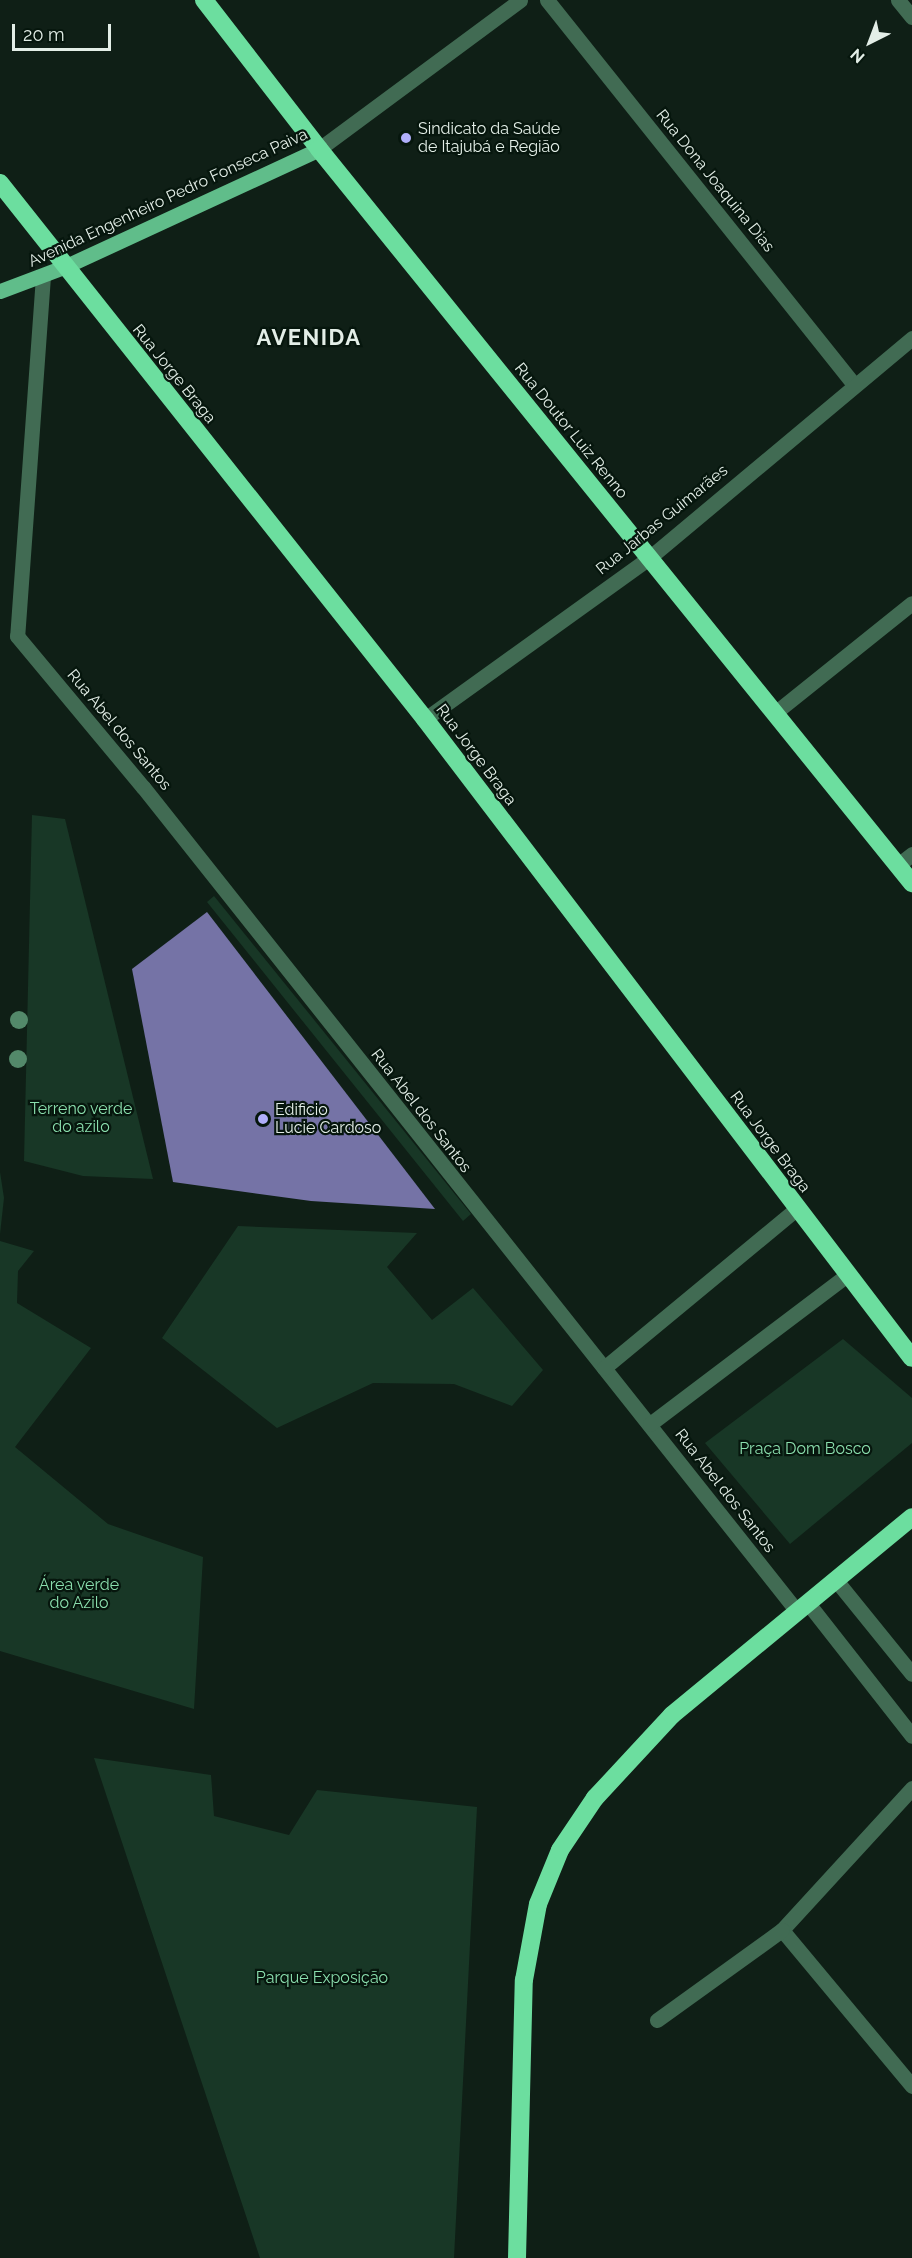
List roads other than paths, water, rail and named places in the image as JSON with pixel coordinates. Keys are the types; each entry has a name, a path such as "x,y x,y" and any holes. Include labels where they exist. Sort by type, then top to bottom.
{"highway":[{"name":"Rua Doutor Luiz Renno","path":"204,0 319,149 649,558 776,712 905,860 912,882"},
{"name":"Rua Jorge Braga","path":"0,183 64,267 425,719 796,1209 912,1358"},
{"path":"517,2258 524,1980 538,1904 560,1850 595,1798 672,1714 912,1517"}],"main road":[{"name":"Avenida Engenheiro Pedro Fonseca Paiva","path":"0,291 64,267 319,149"}],"street":[{"name":"Avenida Engenheiro Pedro Fonseca Paiva","path":"319,149 520,0"},
{"name":"Rua Dona Joaquina Dias","path":"547,0 854,385"},
{"path":"898,0 911,13"},
{"name":"Rua Abel dos Santos","path":"42,276 17,636 143,787 604,1368 912,1736"},
{"name":"Rua Jarbas Guimarães","path":"425,719 649,558 912,338"},
{"path":"776,712 912,603"},
{"path":"604,1368 796,1209"},
{"path":"650,1424 847,1275"},
{"path":"835,1579 912,1674"},
{"path":"657,2020 782,1930 912,1788"},
{"path":"782,1930 912,2086"}],"place":[{"name":"Sindicato da Saúde de Itajubá e Região","path":"406,138"},
{"name":"Edificio Lucie Cardoso","path":"263,1119"}],"district":[{"name":"AVENIDA","path":"309,338"}],"park label":[{"name":"Terreno verde do azilo","path":"81,1118"},
{"name":"Praça Dom Bosco","path":"805,1449"},
{"name":"Área verde do Azilo","path":"79,1594"},
{"name":"Parque Exposição","path":"322,1978"}]}
